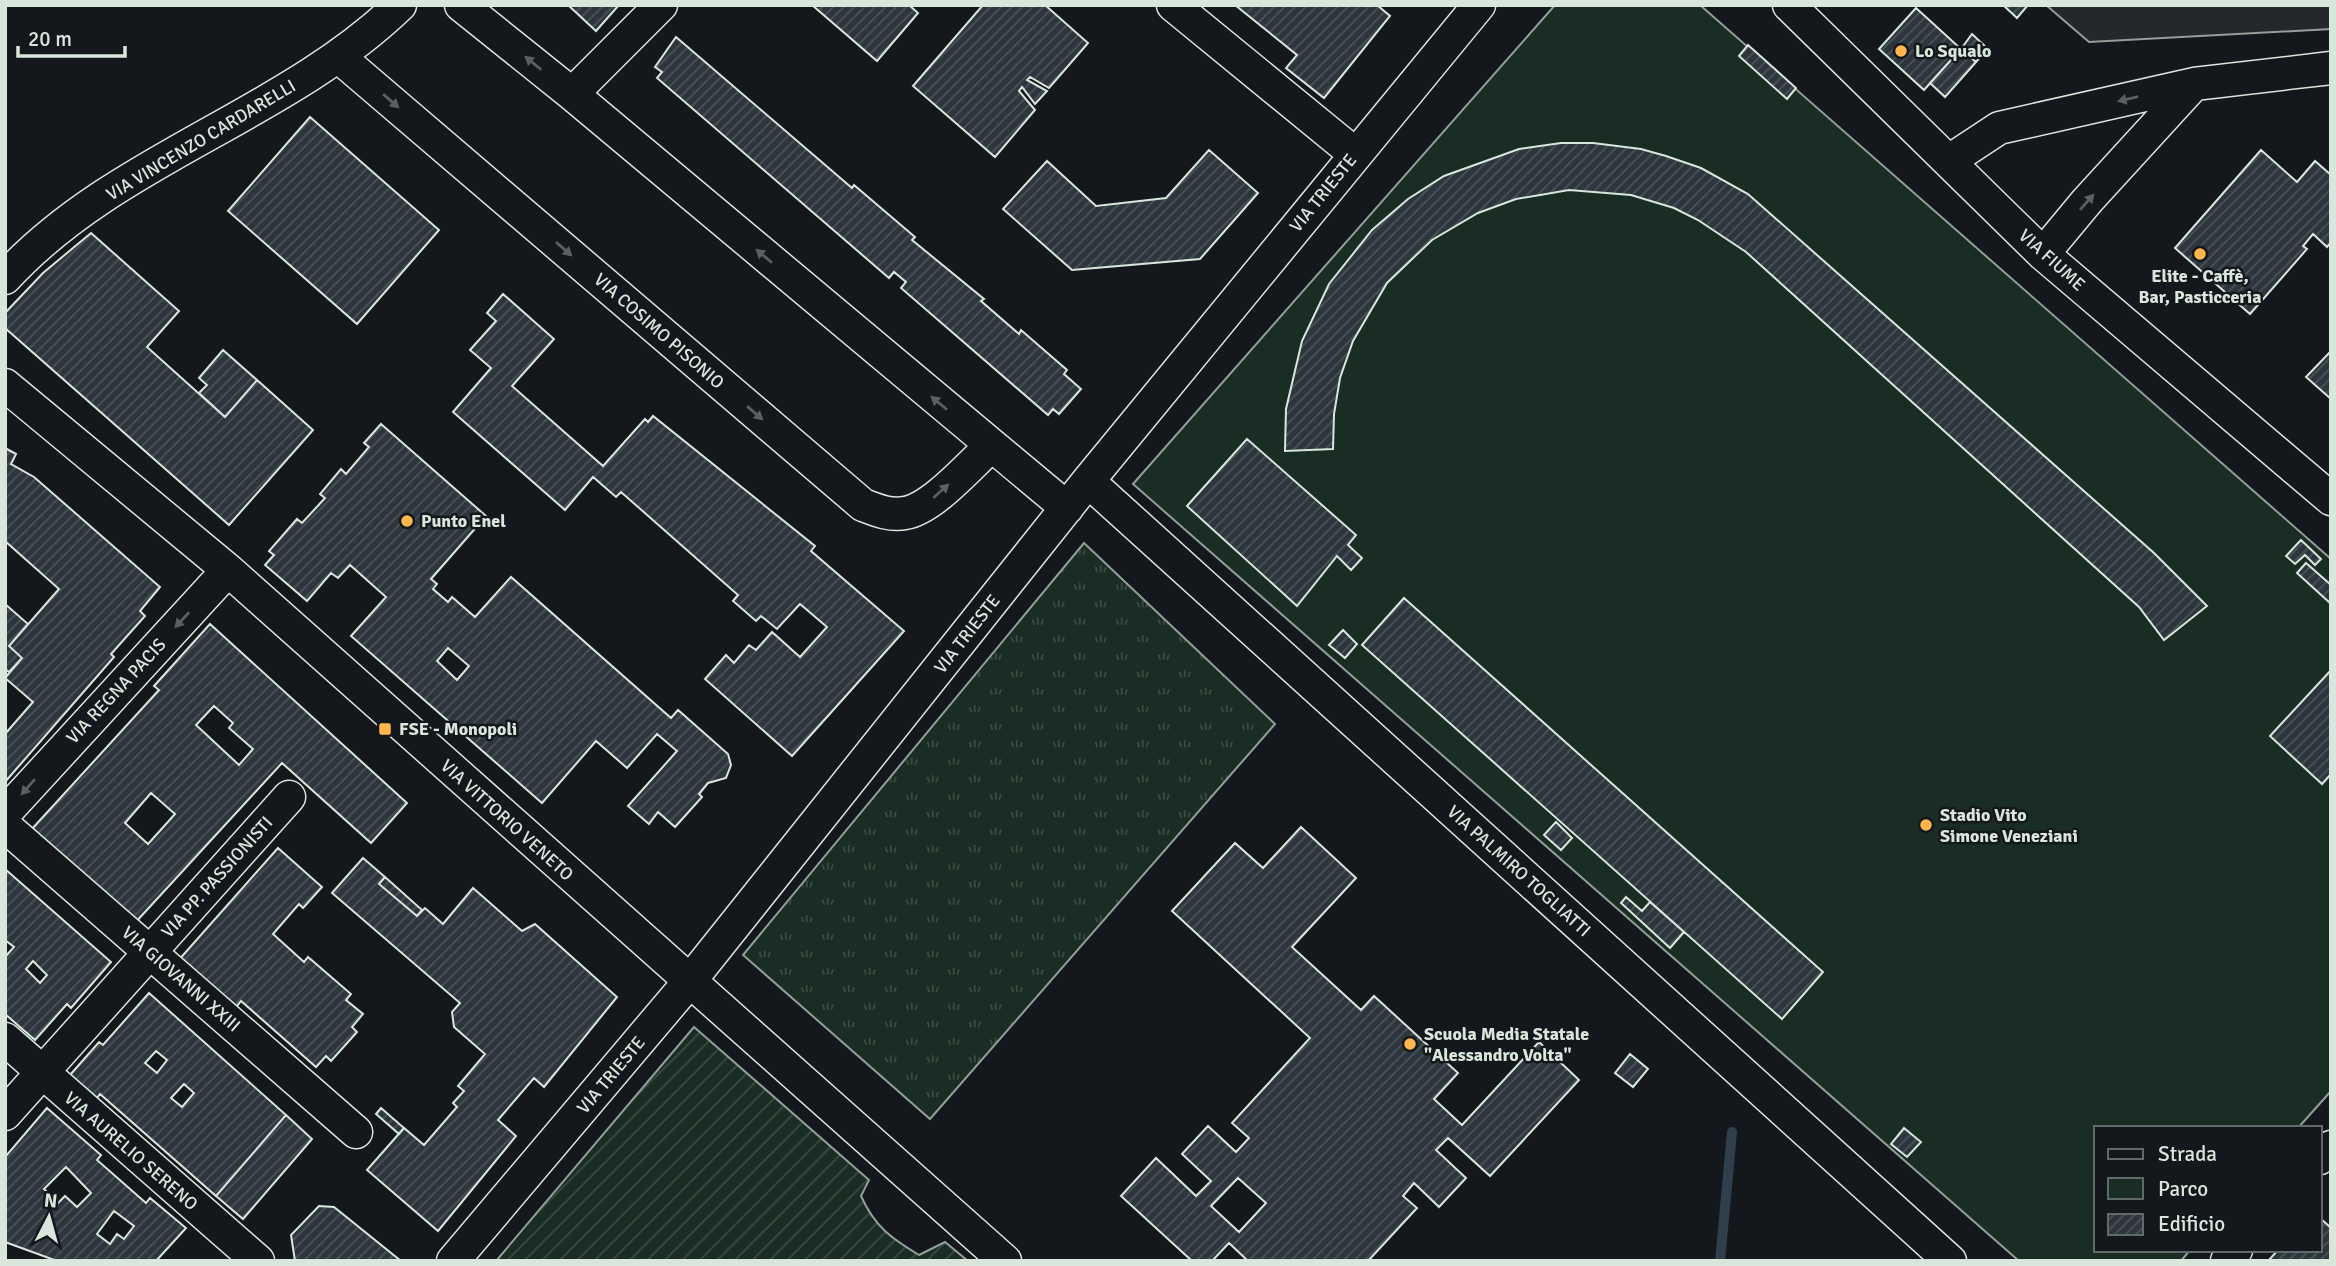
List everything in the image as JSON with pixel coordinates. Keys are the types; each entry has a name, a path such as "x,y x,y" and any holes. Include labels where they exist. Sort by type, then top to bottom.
{"street":[{"name":"VIA VINCENZO CARDARELLI","path":"5,278 45,238 117,189 339,57 400,5"},
{"path":"572,94 661,5"},
{"path":"1173,5 1355,153"},
{"name":"VIA TRIESTE","path":"453,1261 689,982 1088,481 1479,5"},
{"name":"VIA FIUME","path":"1789,5 2043,254 2331,499"},
{"path":"462,6 572,94 1067,508"},
{"name":"VIA COSIMO PISONIO","path":"339,57 863,505 894,513 905,513 923,507 991,446"},
{"path":"1949,161 1999,128 2194,84 2331,68"},
{"path":"2043,254 2087,201 2194,84"},
{"name":"VIA VITTORIO VENETO","path":"5,385 228,570 1005,1261"},
{"name":"VIA PALMIRO TOGLIATTI","path":"1088,481 1950,1261"},
{"name":"VIA REGNA PACIS","path":"5,813 228,570"},
{"name":"VIA PP. PASSIONISTI","path":"5,1114 289,797"},
{"name":"VIA GIOVANNI XXIII","path":"5,826 356,1132"},
{"name":"VIA AURELIO SERENO","path":"5,1039 258,1261"}],"green space":[{"name":"Stadio Vito Simone Veneziani","path":"1555,5 1700,5 2331,559 2331,1091 2300,1126 2094,1126 2094,1252 2188,1252 2181,1261 2019,1261 1133,484"},
{"path":"1084,543 1275,724 930,1119 743,955"},
{"path":"694,1027 869,1180 861,1196 878,1224 892,1237 919,1255 945,1242 968,1261 496,1261"}],"shaded area":[{"path":"2046,5 2331,5 2331,29 2089,42"}],"building":[{"path":"568,5 619,5 596,31"},
{"path":"812,5 909,5 918,13 877,61"},
{"path":"983,5 1045,5 1088,43 1049,88 1030,77 1027,80 1047,91 1035,104 1022,87 1019,91 1035,110 995,157 913,86"},
{"path":"1235,5 1377,5 1390,16 1324,98 1286,68 1297,55"},
{"path":"2003,5 2028,5 2017,18"},
{"path":"1916,8 1961,49 1924,90 1879,49"},
{"path":"1972,34 1988,49 1976,62 1961,49"},
{"path":"676,37 852,188 854,185 915,237 912,240 984,299 981,301 1019,334 1021,330 1067,370 1064,374 1081,389 1059,414 1053,409 1048,415 901,288 906,282 894,272 889,278 657,78 662,72 655,67"},
{"path":"1748,45 1796,88 1787,99 1739,56"},
{"path":"1961,49 1976,62 1945,97 1930,83"},
{"path":"310,117 439,230 357,324 228,211"},
{"path":"1561,143 1593,143 1641,149 1701,168 1748,194 2154,553 2207,606 2164,640 2139,607 1746,252 1698,220 1674,208 1631,195 1569,190 1516,199 1478,213 1432,240 1387,283 1353,341 1340,378 1334,414 1333,449 1285,451 1286,409 1302,341 1329,284 1372,230 1408,199 1444,176 1519,149"},
{"path":"1209,150 1258,193 1200,259 1072,270 1003,209 1047,161 1096,206 1166,198"},
{"path":"2261,150 2297,182 2315,161 2331,175 2331,242 2327,247 2313,234 2303,246 2307,249 2250,314 2175,248"},
{"path":"91,233 179,311 147,347 225,417 257,380 313,430 229,525 5,328 5,313 43,273"},
{"path":"503,294 554,339 512,386 603,466 645,419 648,422 653,416 815,546 811,551 904,631 792,756 705,679 726,655 734,663 749,645 756,650 772,632 800,657 827,627 800,604 777,629 761,616 756,621 733,601 738,595 621,492 616,497 593,477 565,510 453,412 491,368 470,350 496,321 487,313"},
{"path":"223,350 257,380 225,417 199,393 207,385 199,378"},
{"path":"2331,351 2331,399 2306,377"},
{"path":"381,424 486,516 431,579 437,584 433,589 448,602 452,597 475,617 511,577 671,718 678,710 728,754 731,765 726,778 708,783 699,794 702,797 675,827 658,812 649,824 628,806 677,751 657,734 627,768 596,741 542,803 351,636 386,597 350,565 338,578 331,573 307,601 265,565 274,555 269,551 297,519 302,523 325,498 320,494 341,469 346,474 369,447 364,443","holes":["448,648 469,666 457,680 437,661"]},
{"path":"1247,439 1356,535 1348,545 1362,558 1351,570 1337,556 1297,606 1187,506"},
{"path":"5,448 16,454 11,464 34,477 160,587 140,611 145,616 111,654 114,657 5,782 5,734 33,702 5,678 22,658 9,646 59,589 5,541"},
{"path":"2301,540 2321,559 2315,565 2305,555 2295,564 2286,556"},
{"path":"2306,563 2331,585 2330,603 2297,573"},
{"path":"1404,598 1823,972 1782,1019 1362,645"},
{"path":"5,604 28,624 9,646 22,658 9,672 5,669"},
{"path":"210,624 407,803 371,843 282,763 134,924 31,830 159,690 154,686","holes":["214,706 233,723 229,728 253,749 239,765 196,725","151,793 175,814 148,844 125,823"]},
{"path":"1343,630 1357,644 1345,658 1329,645"},
{"path":"2331,670 2331,774 2322,784 2270,736"},
{"path":"1556,822 1572,838 1561,850 1544,835"},
{"path":"1301,827 1356,878 1292,947 1361,1010 1374,996 1458,1073 1434,1099 1462,1125 1539,1042 1579,1080 1490,1176 1448,1138 1436,1150 1466,1178 1439,1207 1414,1183 1403,1196 1417,1208 1368,1261 1248,1261 1229,1243 1212,1261 1192,1261 1121,1196 1156,1158 1196,1196 1211,1181 1182,1154 1208,1126 1236,1152 1249,1138 1232,1123 1310,1038 1172,911 1235,843 1263,868","holes":["1238,1178 1266,1203 1239,1232 1211,1206"]},
{"path":"278,848 322,887 303,908 299,904 273,934 304,962 308,957 351,994 346,1000 363,1014 352,1027 357,1032 331,1061 326,1056 316,1067 241,1001 233,1011 177,962"},
{"path":"363,858 385,877 379,884 417,916 425,908 443,924 473,888 522,931 535,924 617,997 544,1087 534,1078 498,1120 516,1136 438,1231 367,1170 404,1128 424,1145 457,1107 453,1103 464,1091 458,1086 485,1054 454,1027 452,1012 460,1003 332,893"},
{"path":"5,869 111,962 71,1008 67,1004 35,1040 5,1014 5,957 14,947 5,940","holes":["33,961 47,975 40,983 26,969"]},
{"path":"385,877 422,910 417,916 379,884"},
{"path":"1626,897 1642,911 1650,902 1684,932 1670,948 1621,903"},
{"path":"149,993 286,1115 216,1196 100,1094 97,1098 70,1075 99,1042 103,1045","holes":["156,1051 167,1060 157,1073 145,1063","184,1084 194,1093 182,1107 171,1098"]},
{"path":"1630,1054 1648,1069 1633,1087 1615,1073"},
{"path":"47,1108 101,1155 97,1160 146,1203 150,1198 186,1228 156,1261 57,1261 5,1242 5,1157","holes":["66,1167 91,1193 77,1207 65,1196 58,1203 44,1189","114,1211 134,1226 124,1239 117,1234 110,1244 97,1234"]},
{"path":"381,1108 404,1128 399,1134 376,1114"},
{"path":"286,1115 312,1139 243,1219 216,1196"},
{"path":"1904,1128 1921,1142 1907,1157 1891,1144"},
{"path":"319,1206 334,1207 401,1261 295,1261 291,1235"},
{"path":"2322,1220 2331,1228 2331,1261 2268,1261 2276,1252 2322,1252"}],"waterway":[{"path":"1720,1261 1732,1132"}],"place":[{"name":"Lo Squalo","path":"1901,51"},
{"name":"Elite - Caffè, Bar, Pasticceria","path":"2200,254"},
{"name":"Punto Enel","path":"407,521"},
{"name":"FSE - Monopoli","path":"385,729"},
{"name":"Stadio Vito Simone Veneziani","path":"1926,825"},
{"name":"Scuola Media Statale \"Alessandro Volta\"","path":"1410,1044"}]}
